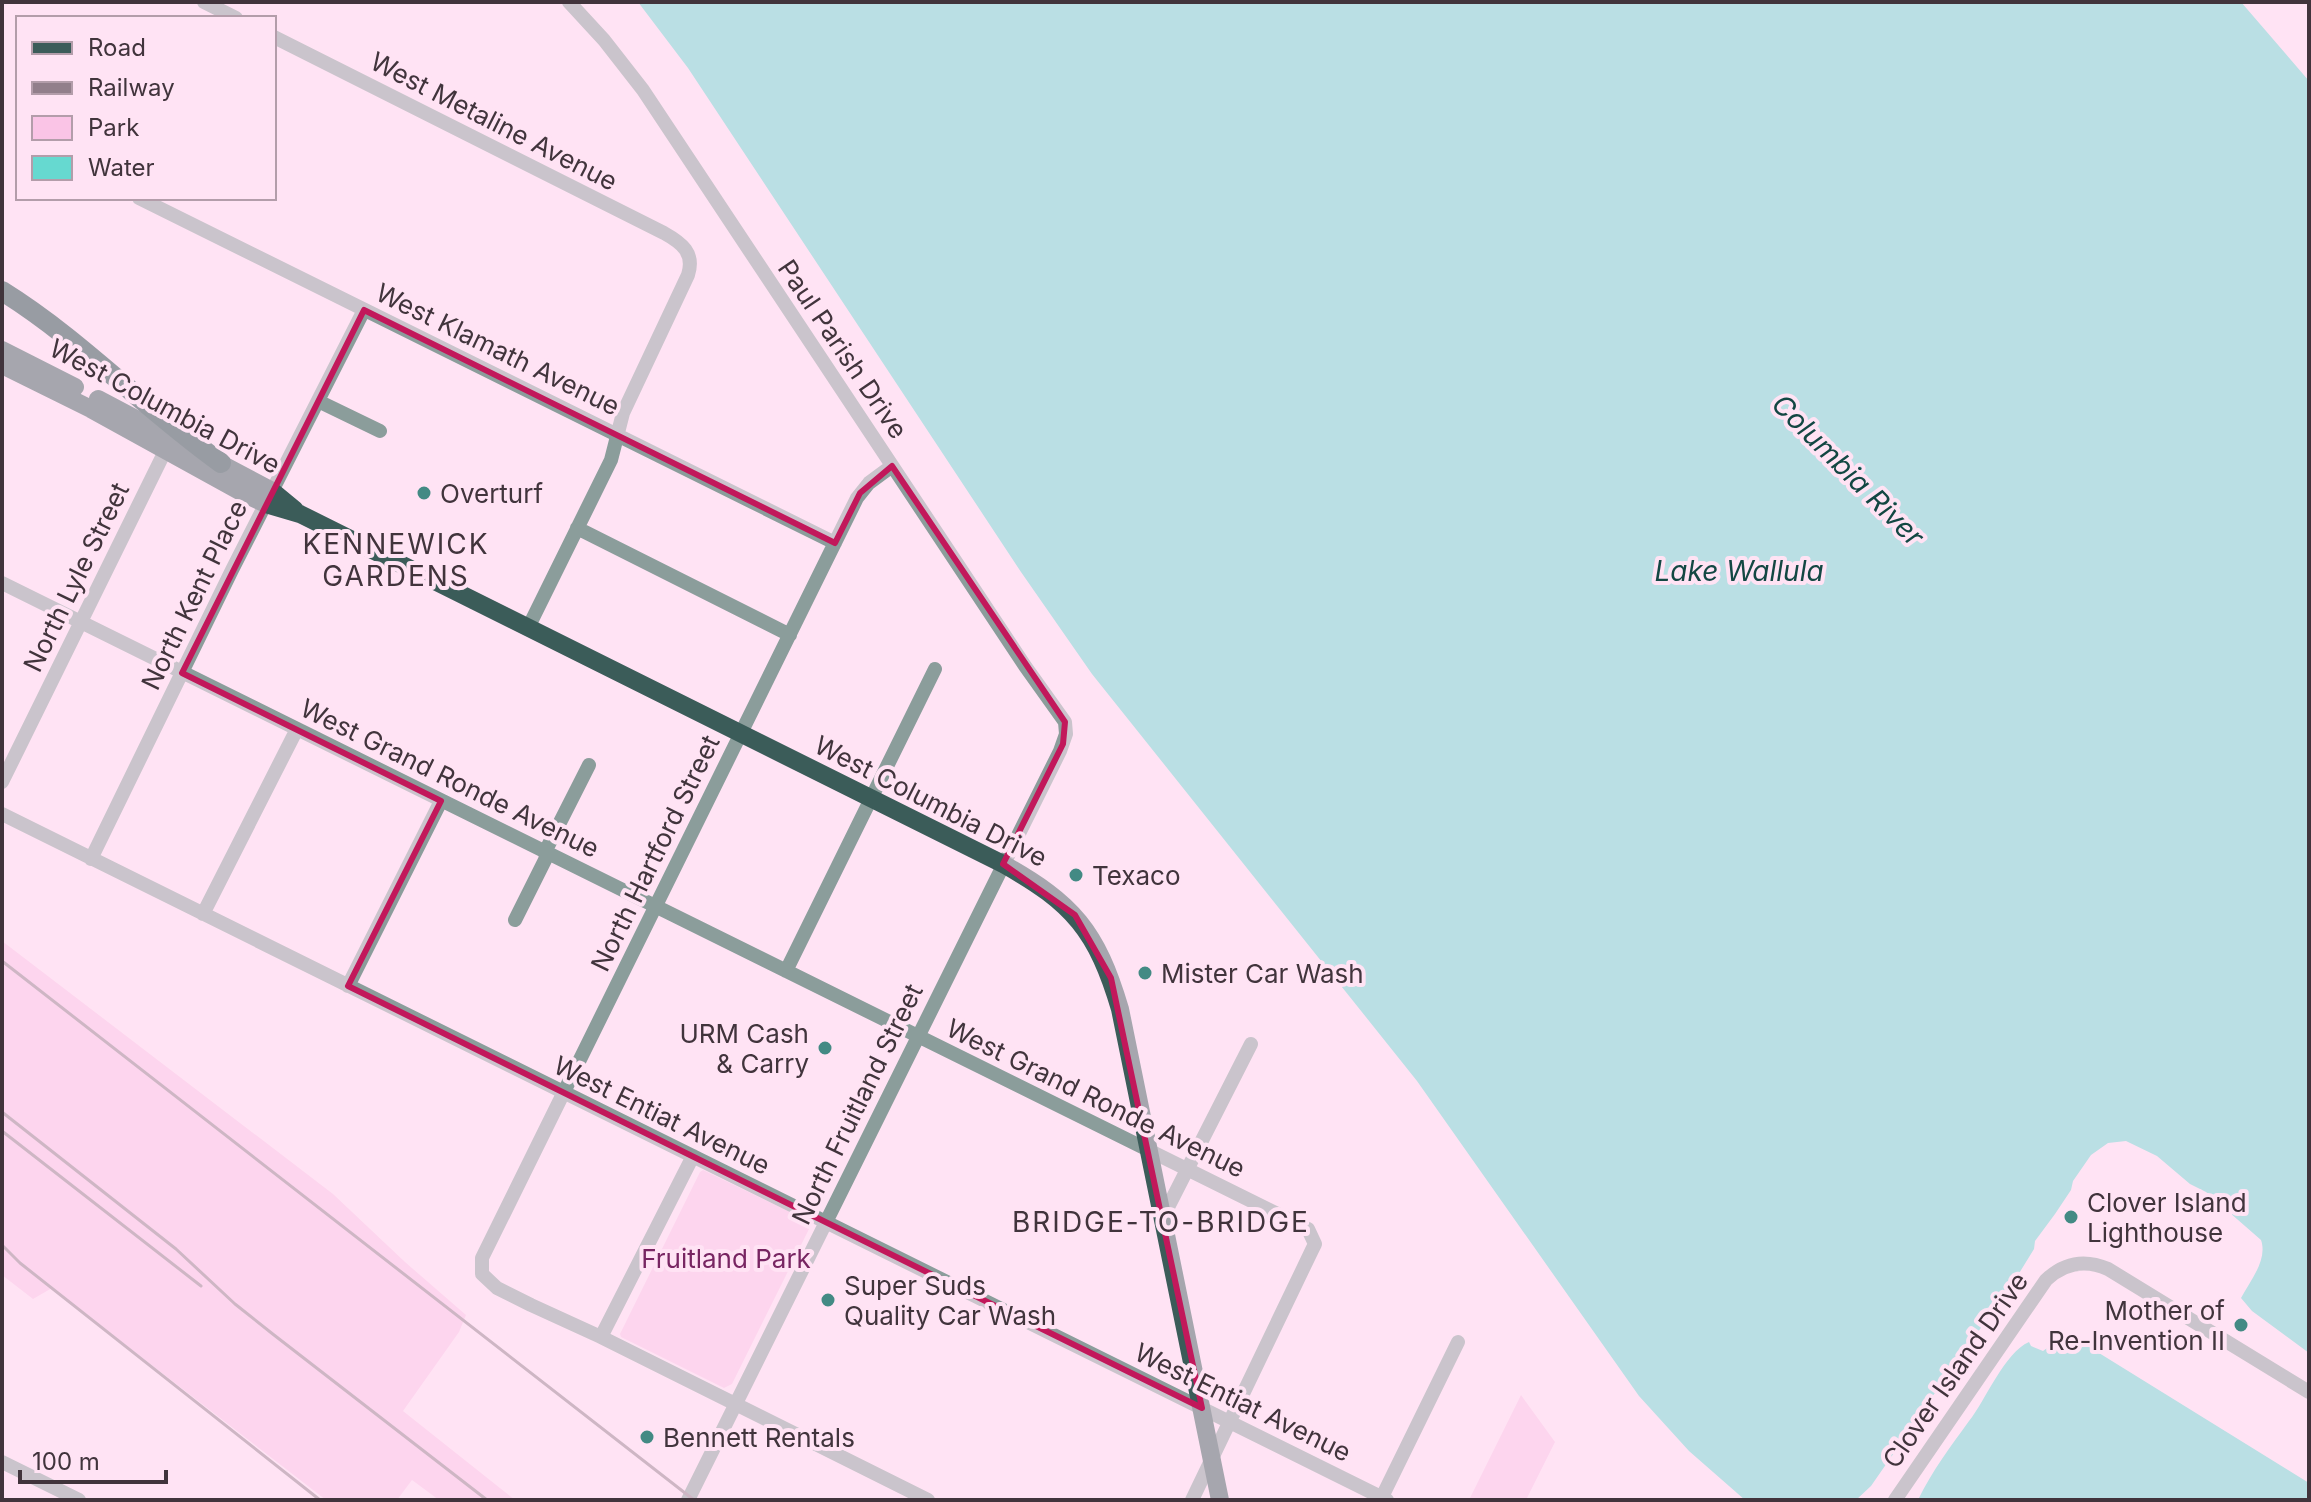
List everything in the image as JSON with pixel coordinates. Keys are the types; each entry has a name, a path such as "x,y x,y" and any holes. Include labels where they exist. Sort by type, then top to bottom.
{"highway":[{"path":"2,291 51,324 172,427 221,463"}],"main road":[{"name":"West Columbia Drive","path":"2,350 269,498 1003,864 1045,888 1067,906 1101,955 1120,1009 1220,1500"},
{"name":"West Columbia Drive","path":"2,365 91,409 221,463 269,498"}],"street":[{"path":"204,2 232,16"},
{"name":"Paul Parish Drive","path":"569,2 643,90 1025,666 1060,713 1066,729"},
{"name":"West Metaline Avenue","path":"276,38 681,243 688,252 688,275 623,413 617,435"},
{"name":"West Klamath Avenue","path":"143,200 835,543"},
{"name":"North Kent Place","path":"91,859 364,310"},
{"path":"318,401 380,431"},
{"path":"528,628 611,460 617,435"},
{"name":"North Lyle Street","path":"2,782 169,443"},
{"name":"North Hartford Street","path":"601,1337 497,1288 482,1274 482,1258 860,493 892,466"},
{"path":"577,528 790,635"},
{"name":"West Grand Ronde Avenue","path":"2,583 1308,1229 1315,1244 1229,1423"},
{"path":"786,971 935,669"},
{"path":"203,914 297,729"},
{"name":"North Fruitland Street","path":"688,1500 1063,744 1066,729"},
{"path":"515,920 589,765"},
{"path":"348,986 441,801"},
{"name":"West Entiat Avenue","path":"2,814 1385,1499"},
{"path":"1163,1217 1251,1044"},
{"path":"693,1156 601,1337 928,1500"},
{"name":"Clover Island Drive","path":"1895,1500 2046,1280 2065,1266 2091,1264 2108,1269 2309,1392"},
{"path":"1385,1499 1458,1342"},
{"path":"1192,1500 1229,1423"},
{"path":"2,1462 79,1500"}],"highlighted area":[{"path":"364,310 835,543 860,493 892,466 1065,722 1063,744 1003,864 1075,915 1111,978 1202,1408 348,986 441,801 182,673"}],"green space":[{"path":"2,941 333,1194 466,1315 459,1332 403,1411 515,1500 439,1500 412,1480 397,1500 326,1500 52,1288 33,1299 2,1275"},
{"name":"Fruitland Park","path":"703,1170 796,1215 810,1227 732,1384 724,1388 620,1334"},
{"path":"1521,1395 1555,1442 1526,1500 1469,1500"}],"water":[{"name":"Lake Wallula","path":"638,2 2241,2 2309,81 2309,1353 2252,1311 2241,1298 2260,1263 2261,1240 2206,1192 2190,1184 2157,1156 2126,1141 2108,1143 2091,1155 2073,1181 2071,1190 2035,1241 2034,1249 2010,1288 1871,1486 1856,1500 1745,1500 1689,1451 1639,1396 1417,1081 1092,674 1021,572 688,68"},
{"path":"2072,1339 2309,1483 2309,1500 1918,1500 1996,1378 2020,1347 2029,1342 2043,1351 2054,1343 2063,1346 2066,1340"}],"railway":[{"path":"2,961 694,1500"},
{"path":"2,1112 176,1249 235,1304 487,1500"},
{"path":"2,1131 201,1286"},
{"path":"2,1245 20,1263 320,1500"}],"place":[{"name":"Overturf","path":"424,493"},
{"name":"Texaco","path":"1076,875"},
{"name":"Mister Car Wash","path":"1145,973"},
{"name":"URM Cash & Carry","path":"825,1048"},
{"name":"Clover Island Lighthouse","path":"2071,1217"},
{"name":"Super Suds Quality Car Wash","path":"828,1300"},
{"name":"Mother of Re-Invention II","path":"2241,1325"},
{"name":"Bennett Rentals","path":"647,1437"}],"district":[{"name":"KENNEWICK GARDENS","path":"396,560"},
{"name":"BRIDGE-TO-BRIDGE","path":"1161,1222"}],"water label":[{"name":"Columbia River","path":"1848,470"}]}
